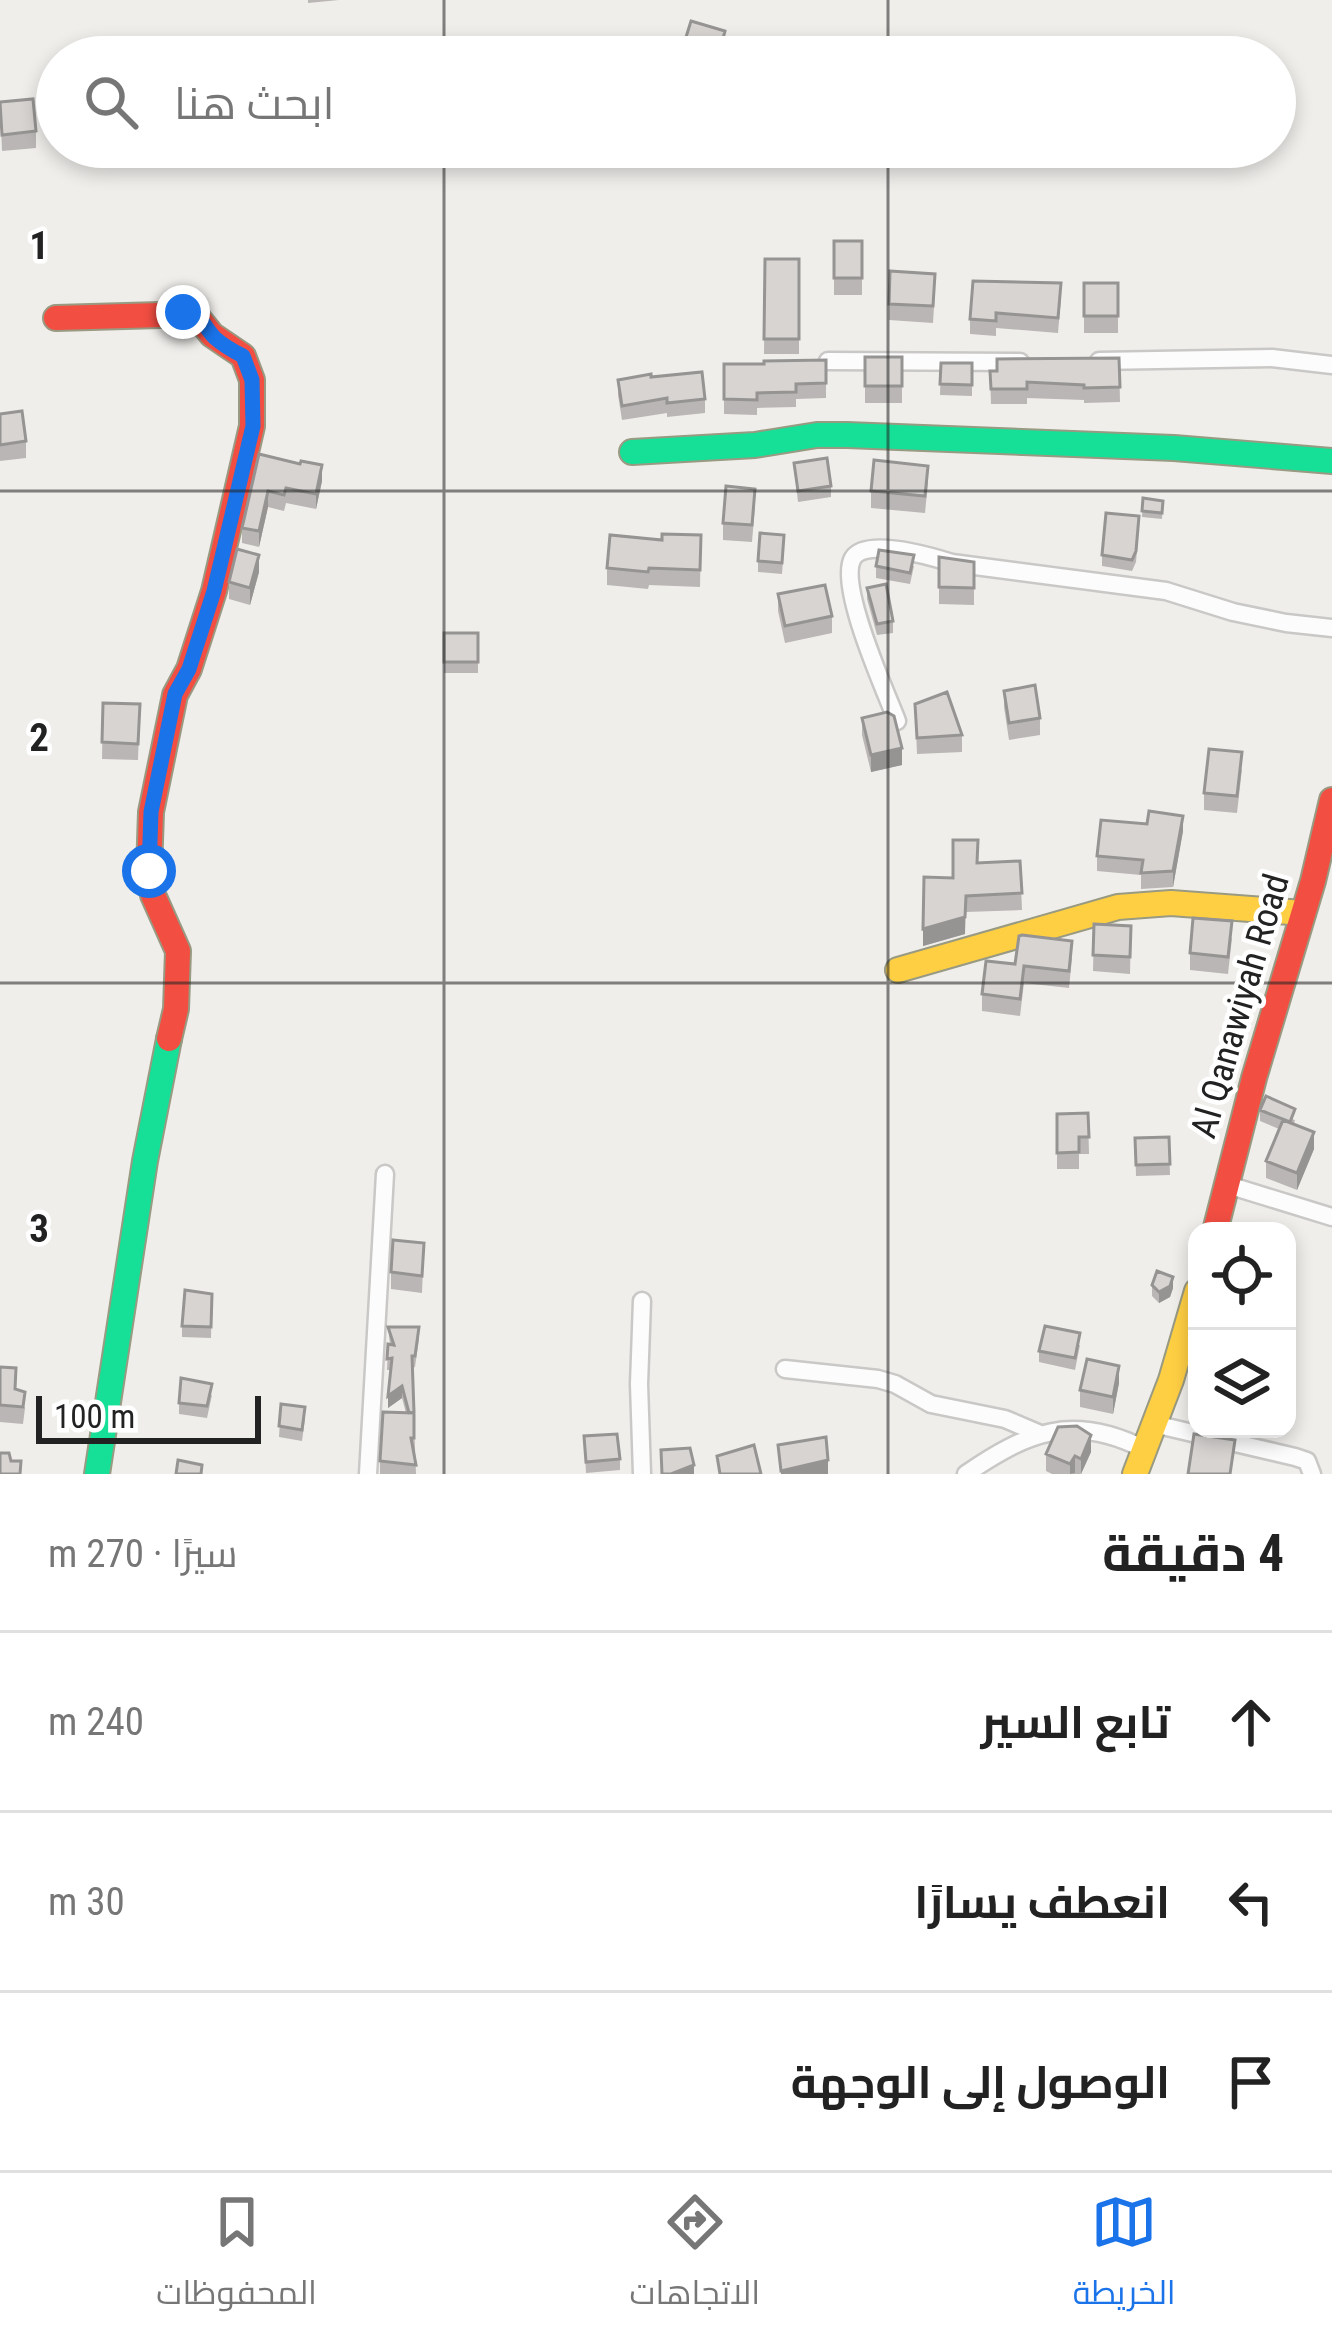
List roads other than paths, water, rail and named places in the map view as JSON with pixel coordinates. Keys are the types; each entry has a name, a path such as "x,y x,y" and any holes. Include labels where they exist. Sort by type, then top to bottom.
{"street":[{"path":"56,318 195,314 218,340 243,356 252,380 253,426 214,591 189,669 175,694 151,812 149,871 153,895 178,951 176,1009 146,1161 98,1474"},
{"path":"1074,362 1272,358 1332,365"},
{"path":"828,361 1030,362"},
{"path":"632,452 847,434 1332,460"},
{"path":"897,721 853,598 850,567 863,549 882,548 952,563 1166,592 1251,616 1332,628"},
{"name":"Al Qanawiyah Road","path":"1218,1222 1331,809"},
{"path":"898,970 1118,907 1171,903 1303,913"},
{"path":"368,1474 385,1174"},
{"path":"1228,1185 1332,1217"},
{"path":"642,1301 642,1474"},
{"path":"1135,1474 1188,1319"},
{"path":"785,1369 878,1379 931,1404 1005,1419 1038,1433"},
{"path":"1154,1424 1295,1457 1307,1461 1312,1474"},
{"path":"965,1474 1038,1433 1095,1432 1144,1449"}]}
